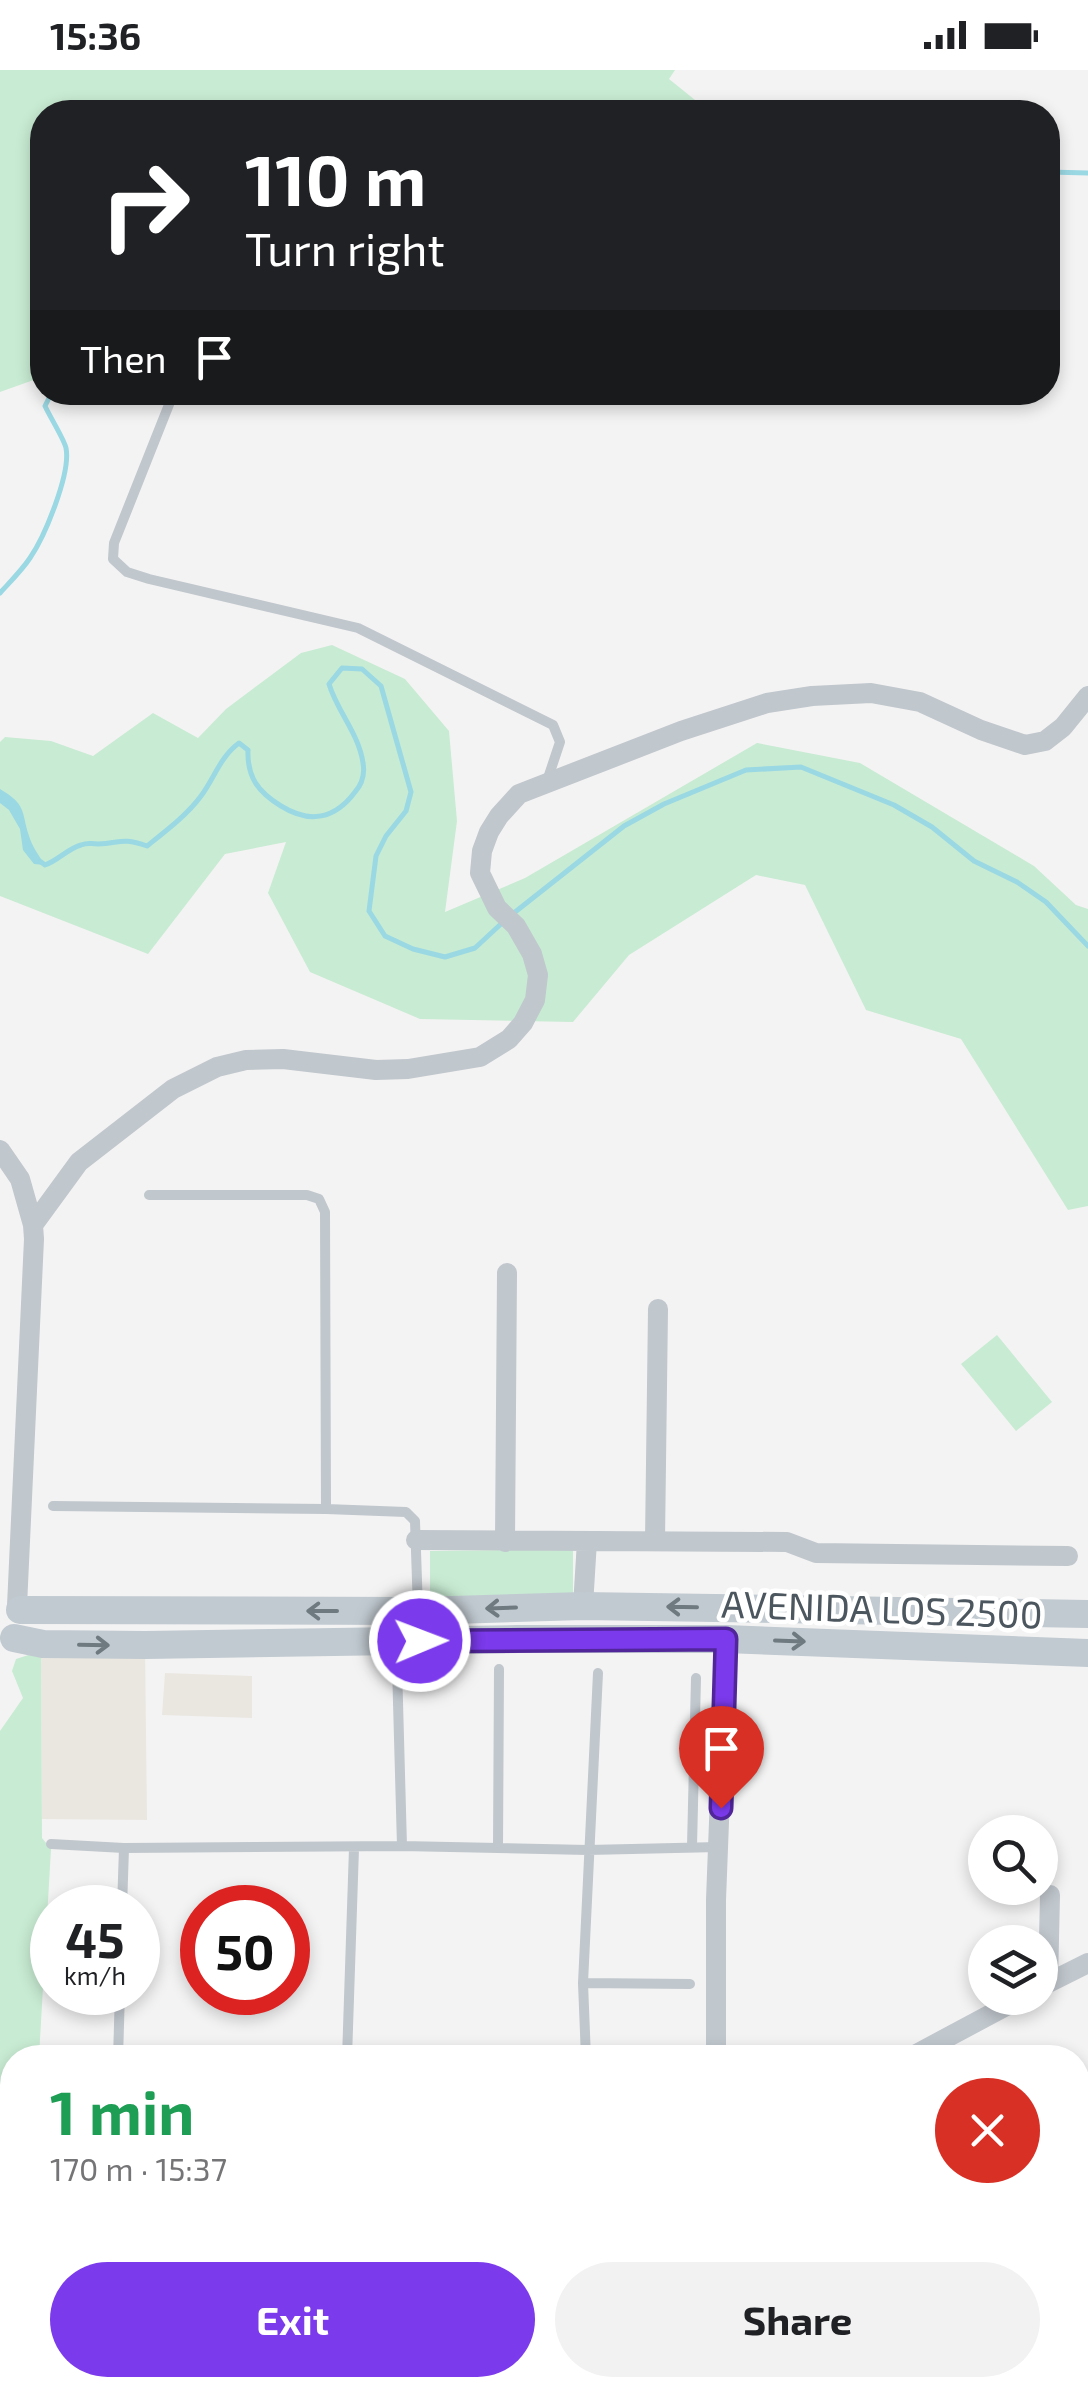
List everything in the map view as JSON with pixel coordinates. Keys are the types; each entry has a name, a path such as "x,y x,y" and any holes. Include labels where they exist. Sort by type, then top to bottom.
{"main road":[{"name":"AVENIDA LOS 2500","path":"5,1643 22,1625 12,1605 419,1611 584,1606 1088,1614"},
{"name":"AVENIDA LOS 2500","path":"5,1643 726,1639 1088,1653"}],"street":[{"path":"33,1225 79,1162 173,1089 217,1066 283,1059 376,1070 408,1069 480,1056 509,1040 523,1024 535,1000 538,975 532,954 516,926 496,908 480,874 482,850 489,832 519,794 767,703 871,692 920,702 981,730 1026,745 1045,741 1088,696"},
{"path":"0,1150 20,1179 33,1225 12,1605"},
{"path":"505,1542 507,1273"},
{"path":"655,1541 658,1309"},
{"path":"416,1540 787,1542 816,1553 1068,1556"},
{"path":"584,1606 587,1541"},
{"path":"716,2045 716,1900 726,1639"},
{"path":"1058,1978 1088,1963"},
{"path":"946,2045 994,2015"}],"lane":[{"path":"169,405 114,543 113,558 127,572 358,628 553,725 560,742 547,782"},
{"path":"149,1195 306,1195 319,1199 325,1212 326,1508"},
{"path":"53,1506 406,1512 415,1521 420,1641"},
{"path":"397,1666 402,1846"},
{"path":"498,1848 499,1670"},
{"path":"585,2045 583,1983 598,1673"},
{"path":"692,1847 696,1678"},
{"path":"51,1844 124,1848 720,1847"},
{"path":"123,1885 124,1848"},
{"path":"347,2045 354,1848"},
{"path":"583,1983 690,1984"},
{"path":"118,2045 119,2015"}],"shaded area":[{"path":"145,1645 147,1820 42,1819 41,1651"},
{"path":"165,1673 252,1676 252,1718 162,1715"}],"green space":[{"path":"0,70 675,70 669,79 695,100 30,100 30,381 0,392"},
{"path":"332,645 405,679 449,731 457,821 445,912 525,878 757,743 860,763 1034,866 1076,905 1088,909 1088,1206 1068,1210 961,1039 866,1010 805,885 756,875 629,955 573,1022 420,1019 310,972 268,893 286,842 225,854 148,954 0,896 0,742 5,737 51,741 93,756 153,713 198,738 226,709 301,653"},
{"path":"997,1335 1052,1402 1016,1431 961,1364"},
{"path":"573,1549 573,1598 430,1596 430,1551"},
{"path":"41,1651 42,1838 51,1849 49,1885 30,1885 30,2015 41,2015 40,2045 0,2045 0,1731 23,1698 12,1671 16,1659"}],"water":[{"path":"0,789 19,804 30,840 45,865 34,864 23,850 20,829 0,803"}],"waterway":[{"path":"1060,172 1088,173"},
{"path":"0,593 36,548 65,473 66,448 46,405"},
{"path":"41,862 45,865 86,844 127,841 147,846 195,803 222,761 239,743 248,750 256,783 281,806 312,817 339,808 359,786 364,767 357,742 329,684 342,668 362,669 381,686 411,792 406,811 376,856 369,911 385,936 413,949 445,957 475,948 502,923"},
{"path":"510,916 624,826 664,804 746,770 801,767 894,805 932,827 974,861 1017,882 1046,902 1088,946"}],"route":[{"path":"420,1641 726,1639 721,1808"}]}
